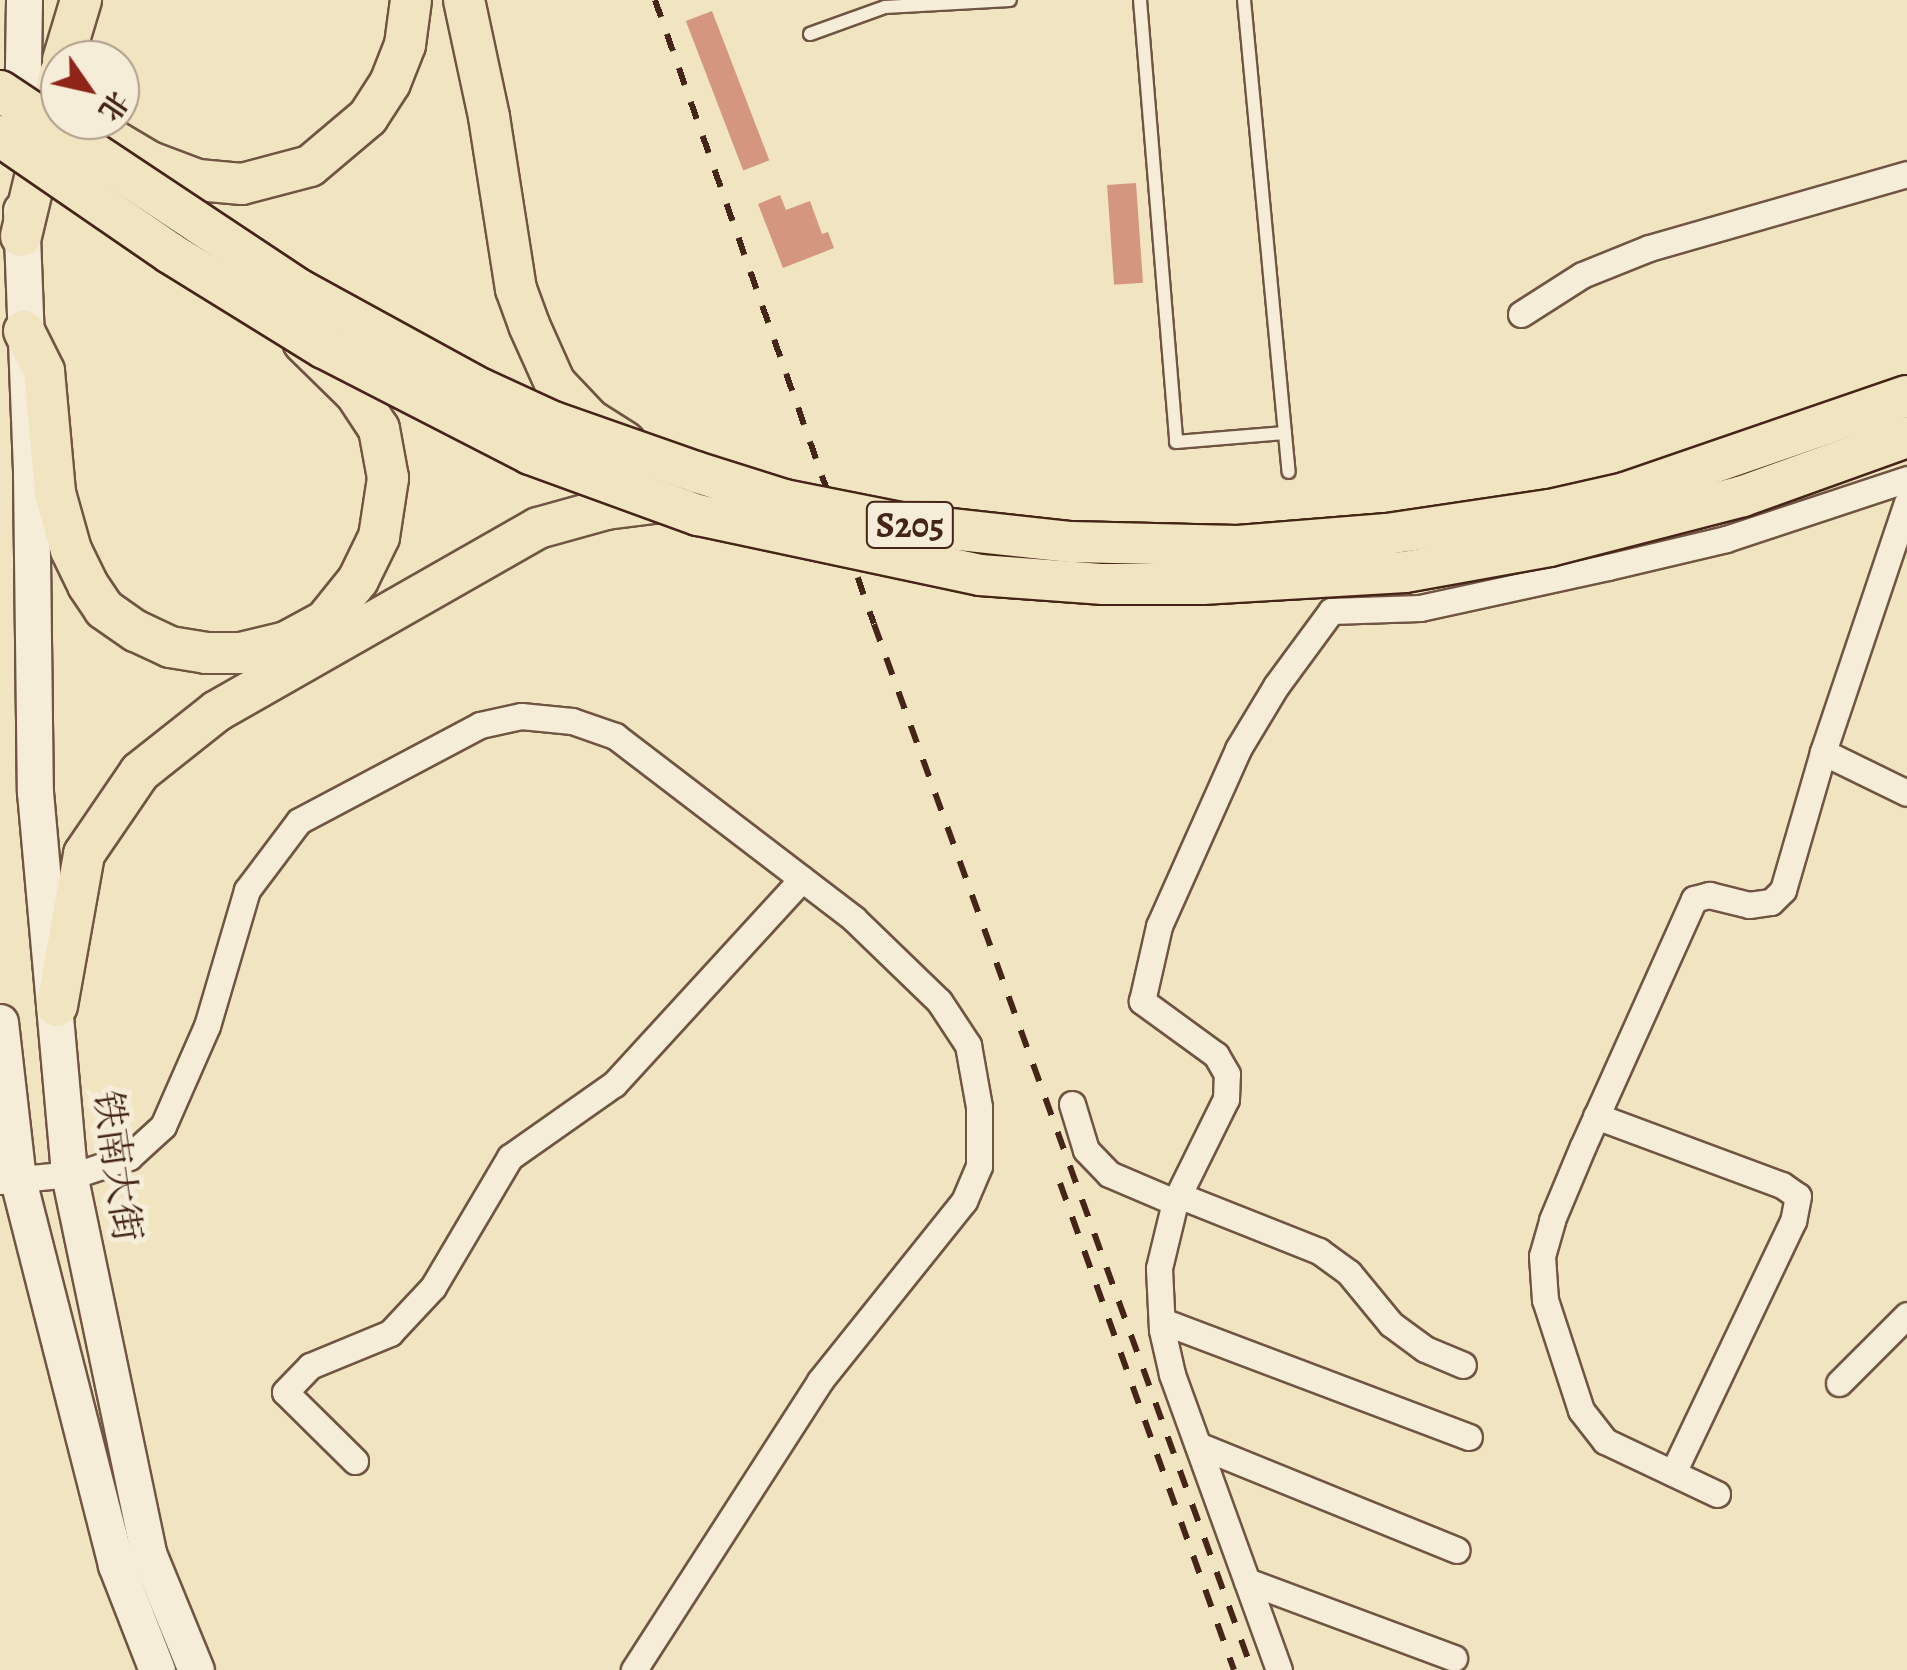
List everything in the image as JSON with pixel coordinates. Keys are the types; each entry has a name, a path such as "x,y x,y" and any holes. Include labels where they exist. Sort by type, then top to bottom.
{"main road":[{"name":"铁南大街","path":"24,0 21,236 31,475 35,792 69,1174 148,1553 196,1670"},
{"path":"69,40 80,0"},
{"path":"113,140 150,162 198,180 242,184 310,166 368,117 390,83 405,45 411,0"},
{"path":"464,0 516,289 529,326 555,383 590,420 645,454"},
{"name":"S205","path":"0,91 40,119"},
{"name":"S205","path":"0,136 170,253 282,322 458,420 530,454 660,502 783,536 980,575 1104,584 1202,584 1405,572 1550,546 1743,496 1907,437"},
{"path":"21,236 44,140"},
{"name":"S205","path":"72,140 300,290 480,389 553,422 786,500 905,524 1071,542 1238,546 1386,534 1568,506 1625,493 1907,396"},
{"path":"24,331 44,371 55,493 70,550 104,610 170,646 241,653 286,642 326,622 358,580 379,537 388,478 379,429 356,394 282,322"},
{"path":"57,1006 84,854 111,809 140,772 217,712 538,528 606,508 660,502"},
{"path":"0,1022 9,1180 116,1565 158,1670"}],"street":[{"path":"1522,314 1582,275 1650,248 1907,174"},
{"path":"1279,1670 1172,1374 1162,1320 1159,1268 1177,1199 1226,1099 1226,1074 1216,1055 1142,1001 1159,926 1238,749 1276,686 1331,611 1420,608 1608,567 1726,539 1907,479"},
{"path":"1717,1494 1605,1440 1581,1410 1545,1300 1542,1256 1552,1220 1596,1116 1694,898 1709,895 1749,906 1770,902 1783,890 1823,752 1907,503"},
{"path":"9,1180 69,1174 129,1157 163,1126 207,1026 247,890 298,821 480,726 521,716 572,721 615,736 854,919 939,1001 968,1045 979,1107 979,1166 964,1200 820,1381 634,1670"},
{"path":"1823,752 1907,794"},
{"path":"356,1461 284,1392 310,1366 390,1333 433,1287 510,1157 614,1084 802,879"},
{"path":"1072,1104 1086,1150 1109,1174 1319,1251 1349,1272 1391,1324 1425,1349 1463,1365"},
{"path":"1596,1116 1782,1185 1798,1196 1793,1221 1673,1473"},
{"path":"1840,1383 1907,1314"},
{"path":"1162,1320 1469,1438"},
{"path":"1198,1446 1457,1550"},
{"path":"1247,1581 1454,1658"}],"lane":[{"path":"810,34 886,7 1010,0"},
{"path":"1140,0 1176,442 1285,433"},
{"path":"1244,0 1288,472"}],"building":[{"path":"712,11 769,160 743,170 686,21"},
{"path":"1136,183 1143,283 1114,285 1107,185"},
{"path":"780,195 786,210 810,201 822,234 828,232 834,248 783,268 758,204"}],"railway":[{"path":"655,0 874,624 1252,1670"},
{"path":"1060,1183 1234,1670"}]}
